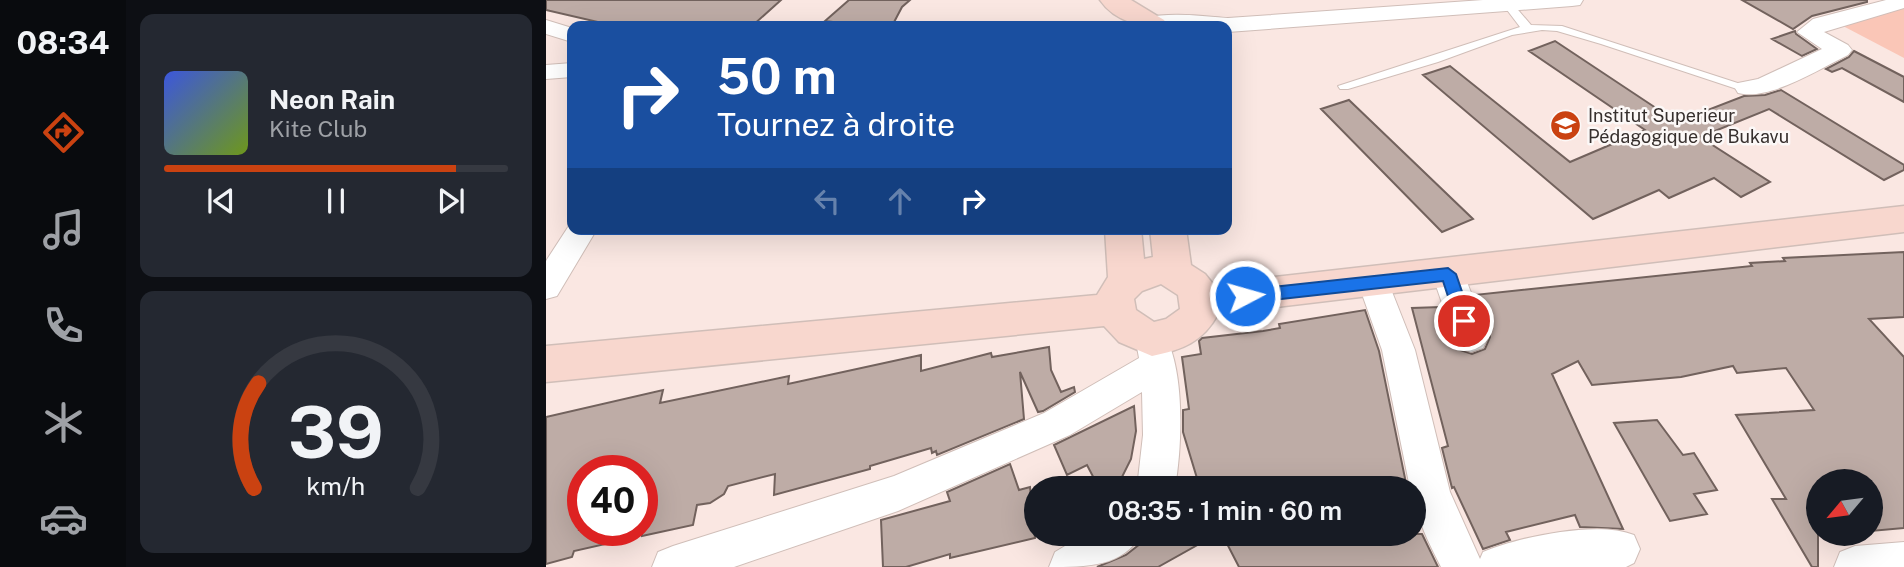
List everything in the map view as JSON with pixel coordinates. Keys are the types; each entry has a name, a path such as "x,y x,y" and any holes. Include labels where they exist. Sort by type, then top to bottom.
{"street":[{"path":"1085,0 1109,17 1129,21"},
{"path":"1232,26 1572,0"},
{"path":"1747,88 1763,86 1840,50 1808,32 1821,24 1866,14 1904,1"},
{"path":"546,27 567,33"},
{"path":"546,72 567,70"},
{"path":"1200,301 1374,283 1904,219"},
{"path":"546,287 578,235"},
{"path":"1123,235 1121,295 1125,327 1155,352 1163,422 1159,476"},
{"path":"1169,235 1173,271"},
{"path":"546,364 1121,295 1149,271 1173,271 1192,283 1200,301 1194,320 1057,424 898,493 673,567"},
{"path":"1448,274 1471,338"},
{"path":"1374,283 1400,357 1410,419 1439,520 1463,567"},
{"path":"1070,567 1102,546"},
{"path":"1498,567 1548,554 1620,548"},
{"path":"1855,567 1904,563"}],"lane":[{"path":"1509,6 1527,28"},
{"path":"1344,86 1434,61 1527,28 1558,28 1747,88"}],"shaded area":[{"path":"1904,4 1904,58 1843,26"}],"building":[{"path":"546,0 781,0 758,21 593,21 546,10"},
{"path":"849,0 910,0 902,7 895,21 825,21"},
{"path":"1742,0 1867,2 1812,16 1793,29"},
{"path":"1795,31 1817,49 1802,56 1772,39"},
{"path":"1555,41 1677,122 1744,96 1765,95 1781,90 1904,165 1904,170 1884,180 1769,109 1700,137 1770,182 1741,197 1714,178 1669,198 1659,190 1593,219 1423,75 1450,66 1570,162 1645,130 1529,51"},
{"path":"1854,51 1904,77 1904,102 1842,68 1832,72 1826,69 1849,57"},
{"path":"1349,100 1473,219 1442,232 1321,109"},
{"path":"1904,252 1904,317 1869,319 1904,357 1904,528 1883,530 1883,469 1806,469 1806,546 1818,546 1818,567 1812,567 1772,499 1786,499 1736,415 1814,410 1786,368 1737,373 1733,366 1681,377 1592,385 1578,361 1552,374 1623,529 1580,527 1575,515 1506,532 1510,540 1483,549 1454,487 1452,488 1442,448 1448,446 1412,308 1441,307 1457,349 1472,354 1485,349 1490,337 1474,295 1752,266 1750,263 1785,261 1783,258"},
{"path":"1365,310 1379,351 1405,476 1196,476 1183,432 1183,410 1189,409 1182,357 1201,354 1199,341 1202,338 1280,328 1279,324"},
{"path":"1049,347 1051,370 1061,392 1074,387 1075,392 1038,412 1020,372 1024,419 937,455 936,451 932,453 931,448 870,466 870,469 774,495 775,474 728,486 724,494 710,503 697,505 693,525 658,533 658,455 567,455 567,546 596,546 574,551 572,557 546,564 546,417 663,390 660,403 789,376 788,384 921,355 921,371 991,353 992,357"},
{"path":"1134,406 1136,431 1131,459 1122,476 1093,476 1087,465 1067,475 1054,445"},
{"path":"1657,420 1683,455 1694,453 1717,490 1694,494 1707,514 1670,521 1614,423"},
{"path":"1010,464 1019,490 1024,489 1024,541 950,558 950,554 906,567 883,567 881,520 950,501 947,492"},
{"path":"1426,542 1438,567 1239,567 1228,546 1426,546"},
{"path":"1137,546 1196,546 1158,567 1097,567 1126,555"}],"place":[{"name":"Institut Superieur Pédagogique de Bukavu","path":"1565,126"}],"route":[{"path":"1245,296 1448,274 1464,321"}]}
